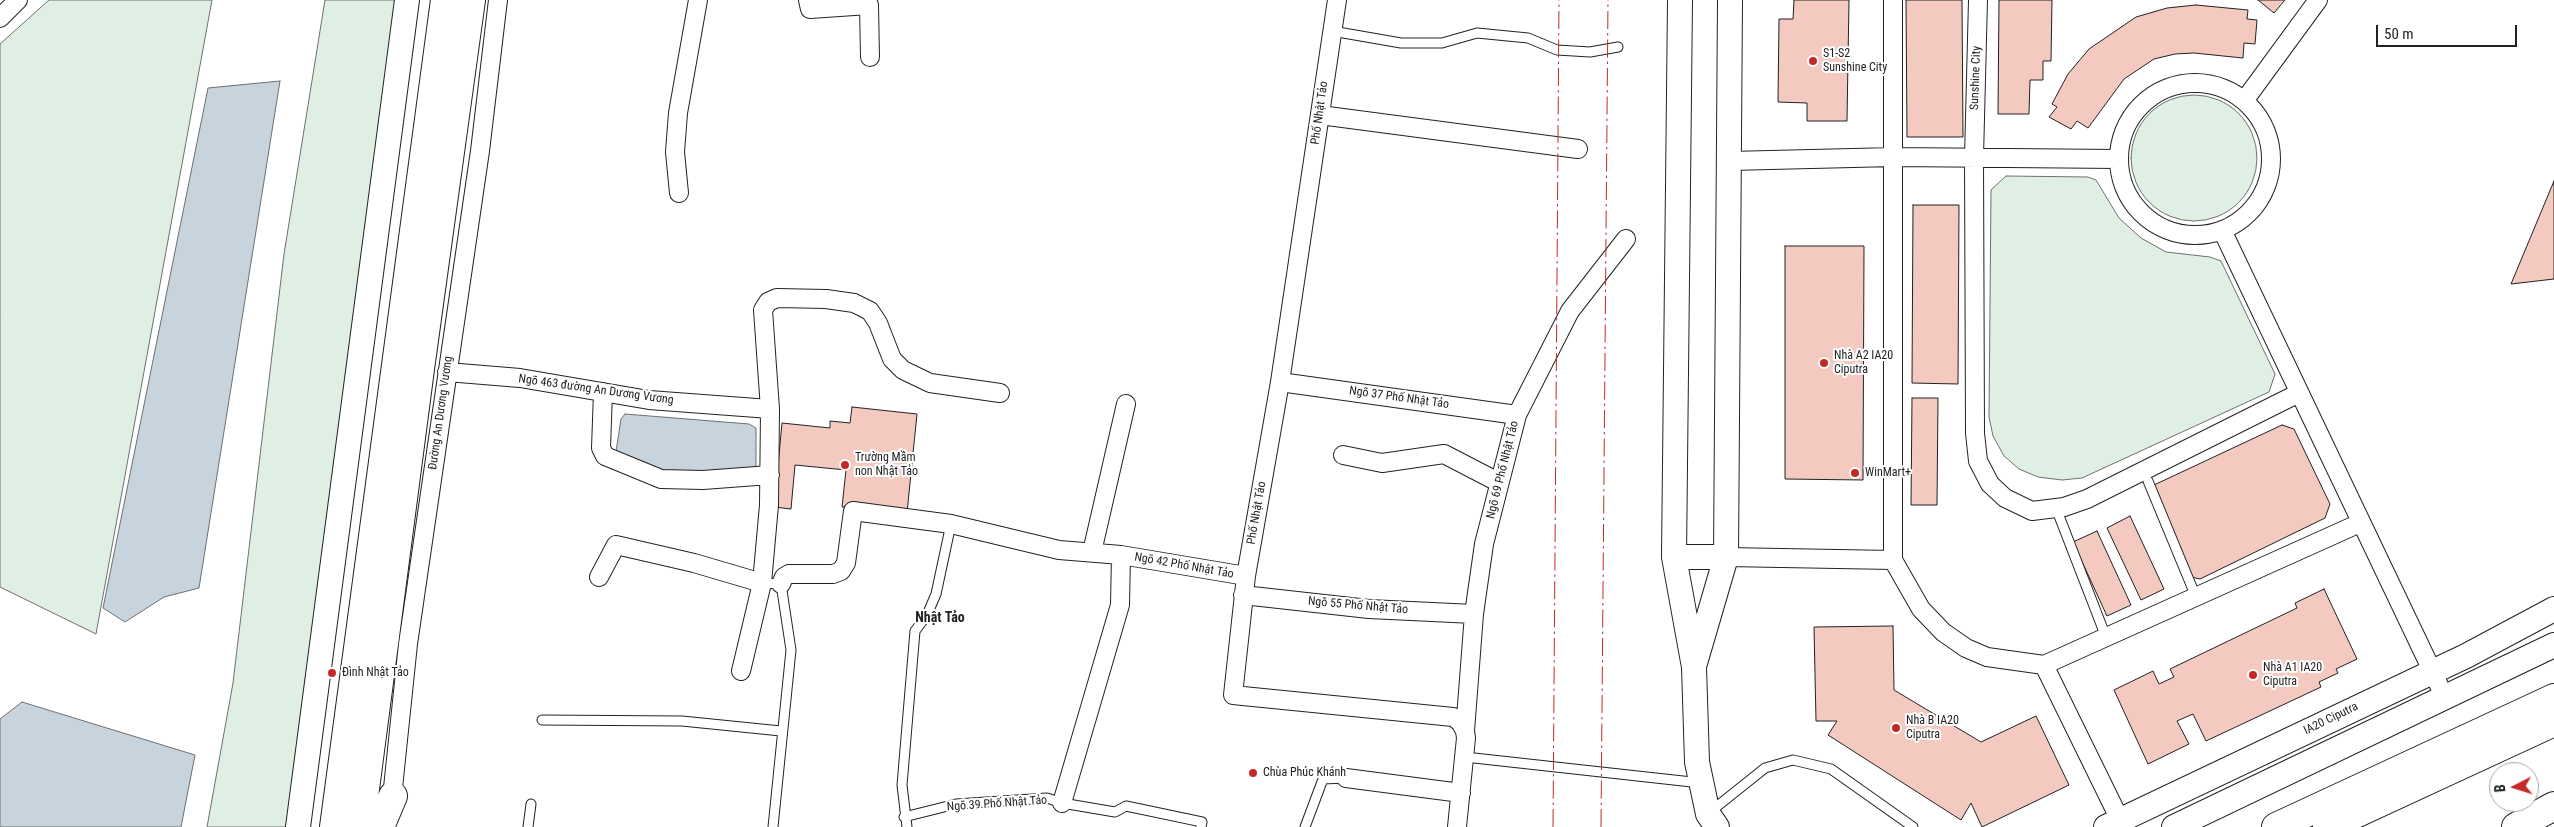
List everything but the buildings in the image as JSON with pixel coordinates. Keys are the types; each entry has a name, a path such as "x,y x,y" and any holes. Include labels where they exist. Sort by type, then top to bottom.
{"main road":[{"path":"334,827 445,0"},
{"path":"360,827 471,0"},
{"path":"2276,827 2554,698"},
{"path":"2326,827 2554,722"},
{"path":"380,827 393,796"},
{"path":"2516,827 2554,806"},
{"path":"2532,827 2554,818"}],"street":[{"path":"0,18 18,0"},
{"path":"298,827 408,0"},
{"name":"Đường An Dương Vương","path":"388,827 393,796 408,644 446,372 480,150 498,0"},
{"path":"679,193 675,152 678,113 698,0"},
{"path":"808,0 810,9 869,4 870,57"},
{"name":"Phố Nhật Tảo","path":"1337,0 1280,382 1243,596 1233,695 1443,714 1460,722 1465,731"},
{"path":"1680,0 1674,557 1694,667 1697,762 1712,820"},
{"path":"1694,667 1726,557 1730,0"},
{"path":"1893,0 1893,560 1921,609 1943,632 1966,648 1987,657 2044,665 2360,523"},
{"name":"Sunshine City","path":"1978,0 1974,157 1975,433 1978,461 1990,484 2005,498 2032,511 2056,508 2087,499 2299,393"},
{"path":"2244,100 2318,0"},
{"path":"2190,82 2216,85 2244,100 2258,115 2269,139 2271,165 2264,191 2250,212 2222,230 2205,235 2181,234 2158,226 2138,211 2125,191 2119,159 2120,142 2128,120 2144,100 2165,88 2190,82"},
{"path":"1320,115 1578,149"},
{"path":"1728,161 1894,157 2119,159"},
{"path":"2222,230 2445,698"},
{"name":"Ngõ 69 Phố Nhật Tảo","path":"1465,731 1474,614 1484,544 1498,482 1517,415 1570,311 1626,239"},
{"path":"741,671 762,583 769,505 770,409 763,310 768,302 777,298 826,299 854,303 870,312 878,323 892,359 902,370 930,383 1000,393"},
{"name":"Ngõ 463 đường An Dương Vương","path":"446,372 520,378 649,400 770,409"},
{"name":"Ngõ 37 Phố Nhật Tảo","path":"1280,382 1517,415"},
{"path":"603,392 600,448 605,456 662,479 703,480 770,475"},
{"path":"1092,552 1126,404"},
{"path":"1344,455 1382,463 1444,454 1498,482"},
{"name":"Ngõ 42 Phố Nhật Tảo","path":"782,584 784,577 789,574 833,574 841,571 846,564 853,511 951,524 1059,550 1122,555 1246,576"},
{"path":"599,578 616,545 694,563 762,583"},
{"path":"1062,803 1120,605 1122,555"},
{"path":"1674,557 1893,560"},
{"name":"Ngõ 55 Phố Nhật Tảo","path":"1243,596 1369,609 1474,614"},
{"name":"IA20 Ciputra","path":"2113,824 2466,656 2554,609"},
{"path":"2174,827 2554,645"},
{"path":"2044,665 2113,824"},
{"path":"1457,827 1465,757 1465,731"},
{"path":"1346,778 1462,793"}],"lane":[{"path":"1332,31 1401,43 1442,43 1477,33 1528,38 1557,50 1590,52 1618,47"},
{"path":"2148,481 2196,597"},
{"path":"2056,508 2106,637"},
{"path":"907,827 904,817 902,785 915,631 926,615 936,594 951,524"},
{"path":"762,583 782,584 791,650 781,731 773,827"},
{"path":"542,720 682,721 781,731"},
{"path":"1465,757 1702,784"},
{"path":"1712,820 1765,768 1793,760 1831,770 1872,796 1913,827"},
{"path":"1305,827 1323,779 1346,778"},
{"name":"Ngõ 39 Phố Nhật Tảo","path":"904,817 956,804 1047,798 1062,803 1115,812 1126,806 1202,822 1200,827"},
{"path":"528,827 531,804"}],"green space":[{"path":"49,0 212,0 96,634 0,587 0,44"},
{"path":"325,0 407,0 298,827 207,827 233,683 284,254"},
{"path":"2194,95 2218,100 2238,114 2252,134 2257,158 2252,182 2238,202 2218,216 2194,221 2170,216 2150,202 2136,182 2131,158 2136,134 2150,114 2170,100"},
{"path":"2006,176 2088,177 2096,180 2119,218 2141,238 2166,252 2210,257 2221,261 2275,374 2269,392 2082,478 2062,480 2038,477 2019,469 2004,456 1993,436 1989,417 1991,190"}],"shaded area":[{"path":"280,81 199,588 164,597 125,622 103,608 208,88"},
{"path":"625,414 749,424 756,428 756,465 752,472 667,472 621,456 616,451 621,419"},
{"path":"22,702 195,755 181,827 0,827 0,719"}],"power":[{"path":"1553,827 1559,0"},
{"path":"1601,827 1608,0"}],"place":[{"name":"S1-S2 Sunshine City","path":"1813,61"},
{"name":"Nhà A2 IA20 Ciputra","path":"1824,363"},
{"name":"Trường Mầm non Nhật Tảo","path":"845,465"},
{"name":"WinMart+","path":"1855,473"},
{"name":"Đình Nhật Tảo","path":"332,673"},
{"name":"Nhà A1 IA20 Ciputra","path":"2253,675"},
{"name":"Nhà B IA20 Ciputra","path":"1896,728"},
{"name":"Chùa Phúc Khánh","path":"1253,773"}],"district":[{"name":"Nhật Tảo","path":"940,618"}]}
